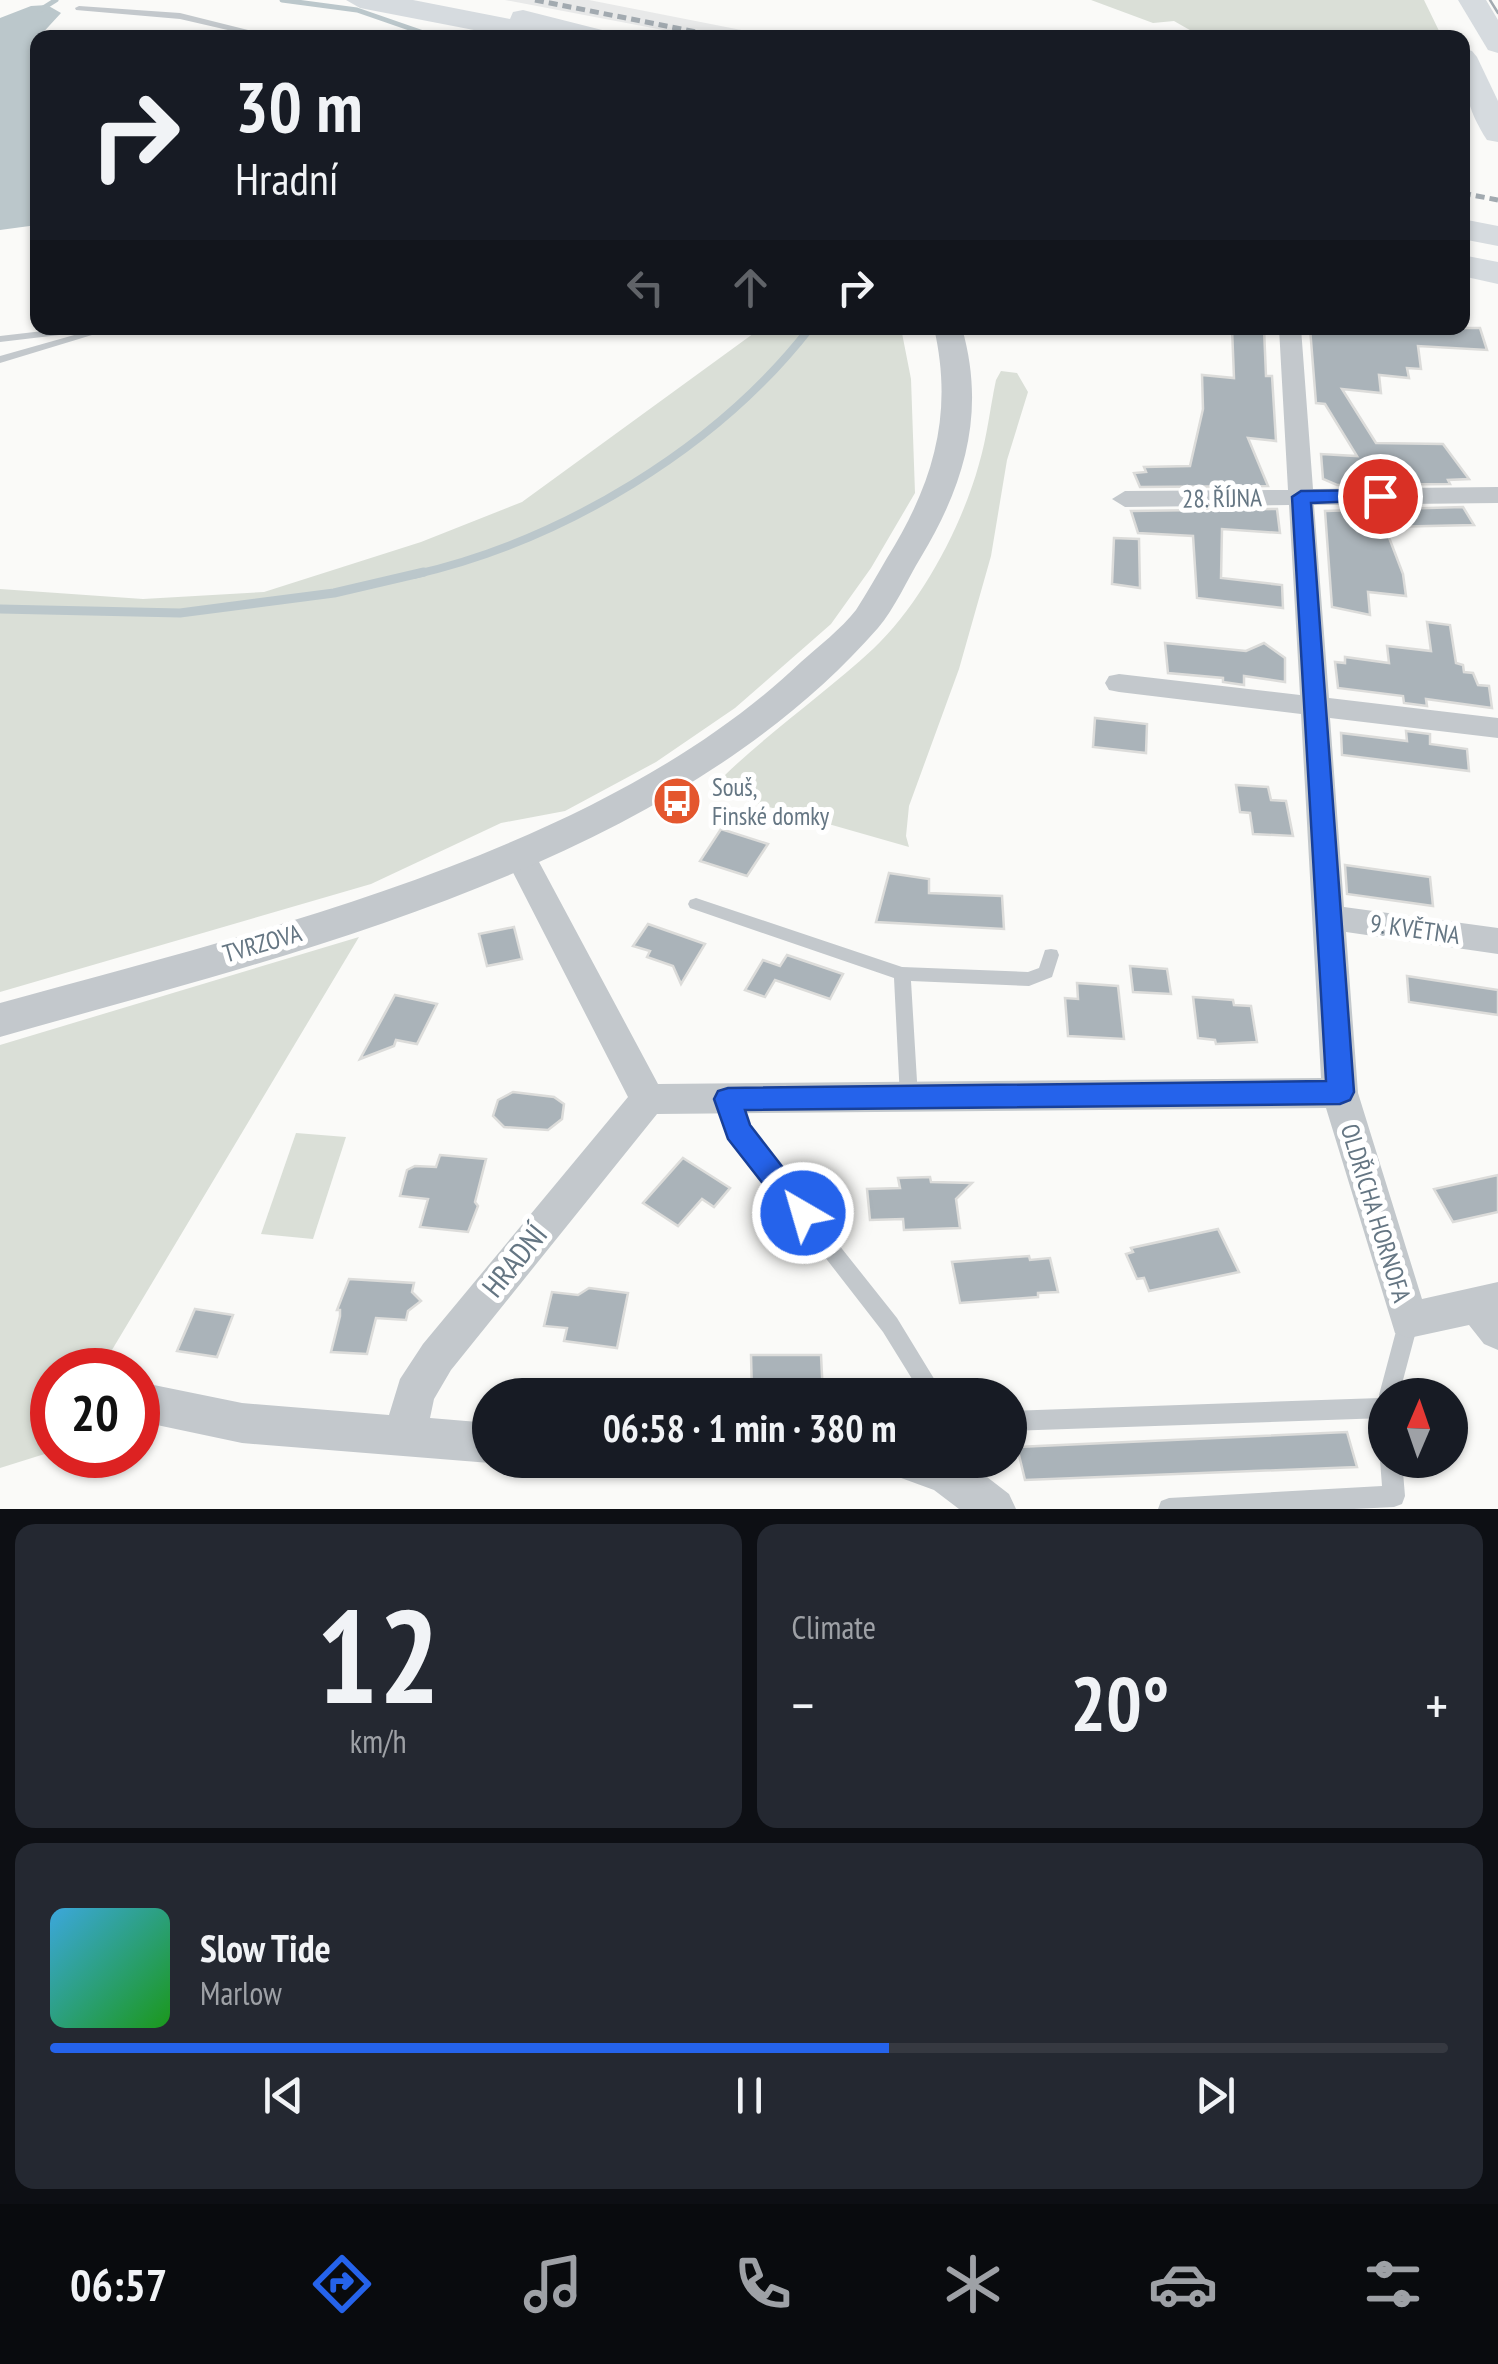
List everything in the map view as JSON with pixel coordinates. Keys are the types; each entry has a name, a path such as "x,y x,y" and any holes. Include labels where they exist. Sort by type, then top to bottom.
{"highway":[{"path":"360,0 519,30"},
{"path":"431,0 564,30"},
{"path":"1472,0 1498,44"},
{"path":"1470,75 1495,128"},
{"path":"1470,231 1498,236"},
{"path":"1470,267 1498,273"}],"street":[{"name":"TVRZOVA","path":"0,1020 333,922 520,854 658,787 739,732 830,659 880,602 918,546 947,469 958,392 949,335"},
{"name":"OLDŘICHA HORNOFA","path":"1290,335 1340,1092 1408,1320"},
{"name":"28. ŘÍJNA","path":"1125,499 1498,495"},
{"path":"1119,683 1498,728"},
{"path":"520,854 648,1099 1340,1092"},
{"name":"9. KVĚTNA","path":"1331,917 1498,941"},
{"name":"HRADNÍ","path":"405,1436 415,1393 437,1357 648,1099"},
{"path":"1408,1320 1491,1312"},
{"path":"160,1406 242,1423 472,1442"},
{"path":"953,1478 994,1509"}],"lane":[{"path":"79,8 180,16 241,30"},
{"path":"0,339 39,335"},
{"path":"0,360 84,335"},
{"path":"696,904 902,974 1028,979 1046,972 1051,955"},
{"path":"902,974 909,1098"},
{"path":"728,1099 738,1130 879,1310 923,1378"},
{"path":"1394,1378 1408,1320"},
{"path":"1027,1419 1368,1409"},
{"path":"1169,1509 1395,1503 1392,1478"}],"shaded area":[{"path":"505,0 589,0 741,30 663,30"},
{"path":"1091,0 1424,0 1439,30 1190,30 1174,21 1153,23"},
{"path":"47,5 61,13 45,30 30,30 30,226 0,230 0,18 31,6"},
{"path":"751,335 902,335 911,379 915,493 871,568 831,624 735,708 656,762 565,811 501,823 371,884 0,992 0,589 143,599 264,592 421,542 522,502"},
{"path":"1001,371 1017,373 1028,392 1007,460 991,556 959,669 909,806 909,847 710,790 873,649 923,587 951,538 972,488"},
{"path":"359,937 113,1348 30,1348 30,1459 0,1468 0,1045"},
{"path":"296,1133 346,1137 313,1239 261,1234"}],"building":[{"path":"1470,328 1480,328 1487,350 1418,346 1421,369 1407,368 1409,378 1379,375 1381,393 1342,389 1376,443 1443,444 1469,479 1448,480 1450,484 1337,485 1323,479 1321,454 1357,456 1325,404 1316,403 1311,335 1470,335"},
{"path":"1232,335 1264,335 1266,376 1272,376 1276,441 1248,438 1268,486 1140,487 1134,473 1146,472 1144,467 1190,466 1203,409 1202,375 1234,378"},
{"path":"1463,507 1474,525 1385,527 1403,574 1406,596 1368,592 1370,615 1332,607 1325,511"},
{"path":"1277,509 1280,533 1222,529 1221,578 1282,585 1283,608 1197,598 1193,536 1138,533 1131,511"},
{"path":"1114,538 1139,539 1140,588 1112,584"},
{"path":"1427,622 1450,625 1456,663 1463,665 1464,672 1473,673 1478,685 1489,686 1492,708 1426,699 1427,706 1404,703 1403,696 1338,688 1335,662 1345,663 1345,657 1389,663 1387,646 1431,651"},
{"path":"1165,643 1246,651 1264,643 1285,658 1285,682 1244,676 1244,685 1223,682 1223,678 1168,673"},
{"path":"1095,718 1147,724 1146,753 1093,747"},
{"path":"1406,731 1430,734 1430,744 1467,749 1469,771 1342,755 1341,733 1407,741"},
{"path":"1236,785 1268,787 1271,800 1286,801 1293,836 1253,834 1250,813 1240,812"},
{"path":"721,829 768,844 747,876 700,861"},
{"path":"1345,865 1430,877 1433,906 1347,894"},
{"path":"889,873 929,879 929,893 1002,896 1004,929 876,922"},
{"path":"648,924 705,944 681,984 673,966 647,957 650,951 633,946"},
{"path":"514,927 522,959 487,966 479,934"},
{"path":"787,955 843,974 830,999 775,980 765,997 745,990 763,960 780,966"},
{"path":"1130,966 1167,969 1171,994 1133,992"},
{"path":"1407,976 1498,990 1498,1015 1409,1002"},
{"path":"1077,983 1118,986 1124,1039 1068,1036 1065,998 1078,999"},
{"path":"395,995 437,1004 417,1044 396,1040 394,1046 360,1059"},
{"path":"1193,997 1233,1000 1234,1005 1251,1006 1257,1042 1216,1044 1215,1040 1198,1038"},
{"path":"513,1092 554,1097 564,1104 562,1119 548,1130 504,1127 493,1116 498,1100"},
{"path":"440,1155 486,1159 475,1202 478,1206 468,1232 420,1227 428,1199 400,1196 407,1170 415,1166 436,1167"},
{"path":"683,1158 730,1188 714,1207 702,1199 678,1226 643,1203"},
{"path":"1498,1175 1498,1212 1453,1222 1434,1189"},
{"path":"930,1177 931,1182 972,1183 956,1199 960,1228 904,1230 903,1219 870,1220 867,1189 900,1188 898,1178"},
{"path":"1218,1229 1239,1272 1149,1291 1144,1278 1137,1279 1126,1254 1133,1252 1131,1248"},
{"path":"1029,1256 1030,1260 1050,1258 1058,1292 960,1303 952,1262"},
{"path":"349,1279 414,1283 412,1292 421,1301 408,1311 406,1320 376,1318 367,1354 331,1352 340,1316 337,1310"},
{"path":"589,1288 628,1293 617,1348 564,1341 567,1328 544,1326 552,1292 578,1295"},
{"path":"195,1309 233,1315 217,1357 177,1351"},
{"path":"751,1355 821,1355 822,1378 752,1378"},
{"path":"1347,1432 1357,1467 1025,1480 1027,1447"}],"waterway":[{"path":"40,10 56,0"},
{"path":"282,0 357,10 415,30"},
{"path":"413,575 525,539 632,484 729,413 804,335"},
{"path":"0,609 180,613 334,593 424,572"}],"tram line":[{"path":"1490,0 1498,13"}],"railway":[{"path":"535,0 687,30"},
{"path":"1470,195 1498,200"}],"place":[{"name":"Souš, Finské domky","path":"677,801"}],"route":[{"path":"803,1213 738,1130 728,1099 1340,1092 1301,497 1380,496"}]}
